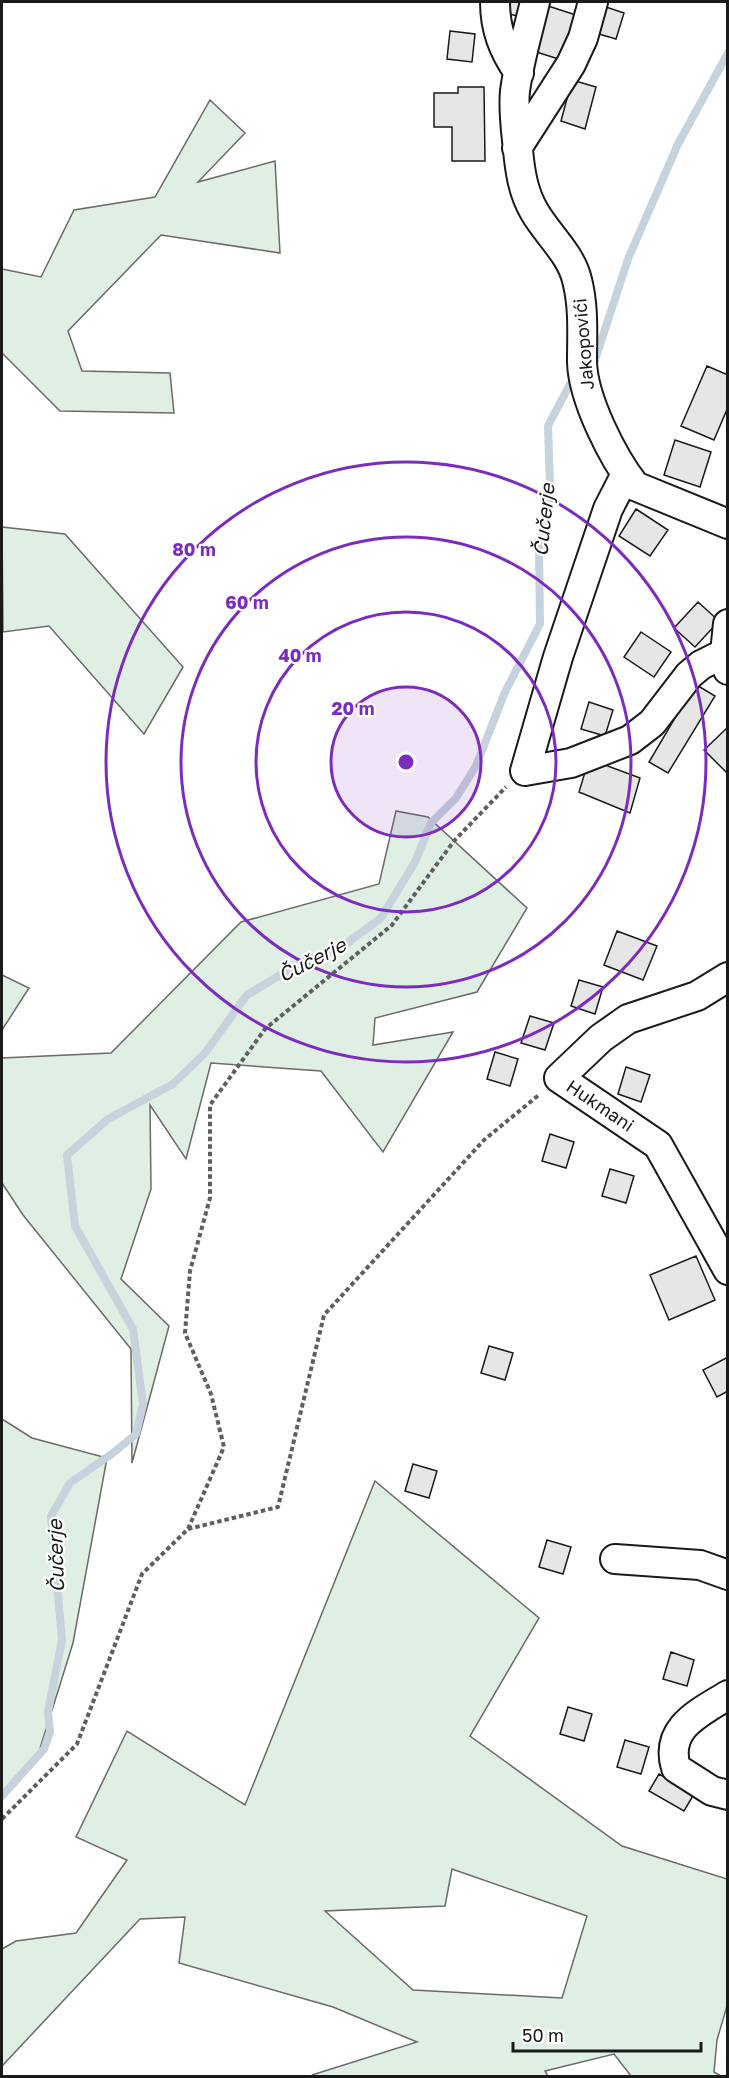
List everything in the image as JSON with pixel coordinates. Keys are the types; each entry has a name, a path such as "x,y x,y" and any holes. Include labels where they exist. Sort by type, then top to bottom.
{"street":[{"path":"495,2 497,33 509,59 519,73"},
{"name":"Jakopovići","path":"535,2 515,90 514,117 520,177 530,204 569,262 577,278 582,305 584,374 592,405 626,474 635,486 728,524"},
{"path":"517,148 571,64 583,38 593,2"},
{"path":"626,474 608,509 558,657 525,771 571,763 630,740 652,723 689,675 700,665 726,661 728,624"},
{"name":"Hukmani","path":"728,977 697,996 628,1019 601,1038 559,1078 658,1146 728,1270"},
{"path":"615,1559 700,1565 728,1575"},
{"path":"728,1695 688,1720 677,1735 672,1756 676,1768 712,1791 728,1795"}],"path":[{"path":"2,1819 77,1744 142,1574 188,1529 224,1447 211,1394 185,1333 190,1271 210,1198 210,1105 264,1029 392,925 454,841 496,796 525,771"},
{"path":"188,1529 278,1507 324,1315 484,1140 559,1078"}],"green space":[{"path":"210,100 245,133 198,182 275,161 280,253 161,235 68,331 82,371 170,373 174,413 60,411 2,353 2,269 41,277 74,210 155,197"},
{"path":"2,527 65,534 183,667 144,734 49,626 3,632"},
{"path":"396,811 428,817 527,908 477,992 375,1018 373,1045 453,1032 383,1152 321,1071 211,1063 186,1159 150,1105 151,1189 121,1279 169,1326 132,1463 131,1349 23,1215 2,1183 2,1058 111,1053 241,922 379,884"},
{"path":"2,975 29,988 2,1030"},
{"path":"2,1419 32,1438 107,1458 73,1643 37,1758 2,1792"},
{"path":"375,1481 539,1618 470,1736 622,1846 727,1879 727,2006 717,2040 714,2072 721,2076 631,2076 614,2054 545,2071 548,2076 312,2075 417,2042 333,2007 179,1963 185,1917 140,1919 2,2066 2,1949 16,1941 76,1933 127,1860 76,1837 127,1731 245,1805","holes":["452,1869 587,1916 562,1998 413,1990 325,1911 445,1906"]}],"building":[{"path":"505,2 527,2 524,17 503,13"},
{"path":"542,4 582,17 568,62 527,49"},
{"path":"600,5 624,13 616,39 592,32"},
{"path":"450,31 475,34 472,62 447,59"},
{"path":"572,80 596,87 585,129 561,121"},
{"path":"458,87 484,87 485,161 452,161 452,127 434,127 434,93 458,93"},
{"path":"707,366 728,375 728,407 714,440 681,426"},
{"path":"675,440 711,452 700,487 664,475"},
{"path":"636,509 668,530 650,556 619,536"},
{"path":"698,602 719,621 695,647 674,628"},
{"path":"641,632 671,652 654,677 624,657"},
{"path":"695,684 715,696 668,773 649,762"},
{"path":"589,702 613,710 605,736 581,729"},
{"path":"728,727 728,774 704,750"},
{"path":"589,759 640,778 630,813 579,792"},
{"path":"617,931 657,946 643,980 604,965"},
{"path":"579,980 603,987 595,1014 571,1006"},
{"path":"530,1016 554,1023 545,1050 521,1043"},
{"path":"495,1052 518,1059 510,1086 487,1079"},
{"path":"626,1067 650,1075 641,1102 618,1094"},
{"path":"550,1134 574,1142 566,1168 542,1161"},
{"path":"610,1169 634,1176 626,1203 602,1196"},
{"path":"696,1256 715,1300 669,1320 650,1275"},
{"path":"489,1346 513,1353 505,1380 481,1373"},
{"path":"728,1357 728,1391 717,1397 703,1370"},
{"path":"413,1464 437,1471 429,1498 405,1491"},
{"path":"547,1540 571,1547 563,1574 539,1567"},
{"path":"671,1652 694,1660 687,1686 663,1679"},
{"path":"568,1707 592,1714 584,1741 560,1734"},
{"path":"625,1740 649,1747 641,1774 617,1767"},
{"path":"659,1774 694,1794 684,1811 649,1791"}],"waterway":[{"name":"Čučerje","path":"591,364 595,360 628,259 678,144 728,53"},
{"name":"Čučerje","path":"2,1796 44,1749 50,1732 48,1712 62,1640 51,1516 70,1483 136,1434 143,1404 133,1329 75,1226 67,1155 108,1119 173,1084 205,1053 247,995 300,963 338,950 381,918 415,862 431,823 456,798 476,766 505,692 540,624 539,548 550,486 548,426 570,384 578,377"}]}
